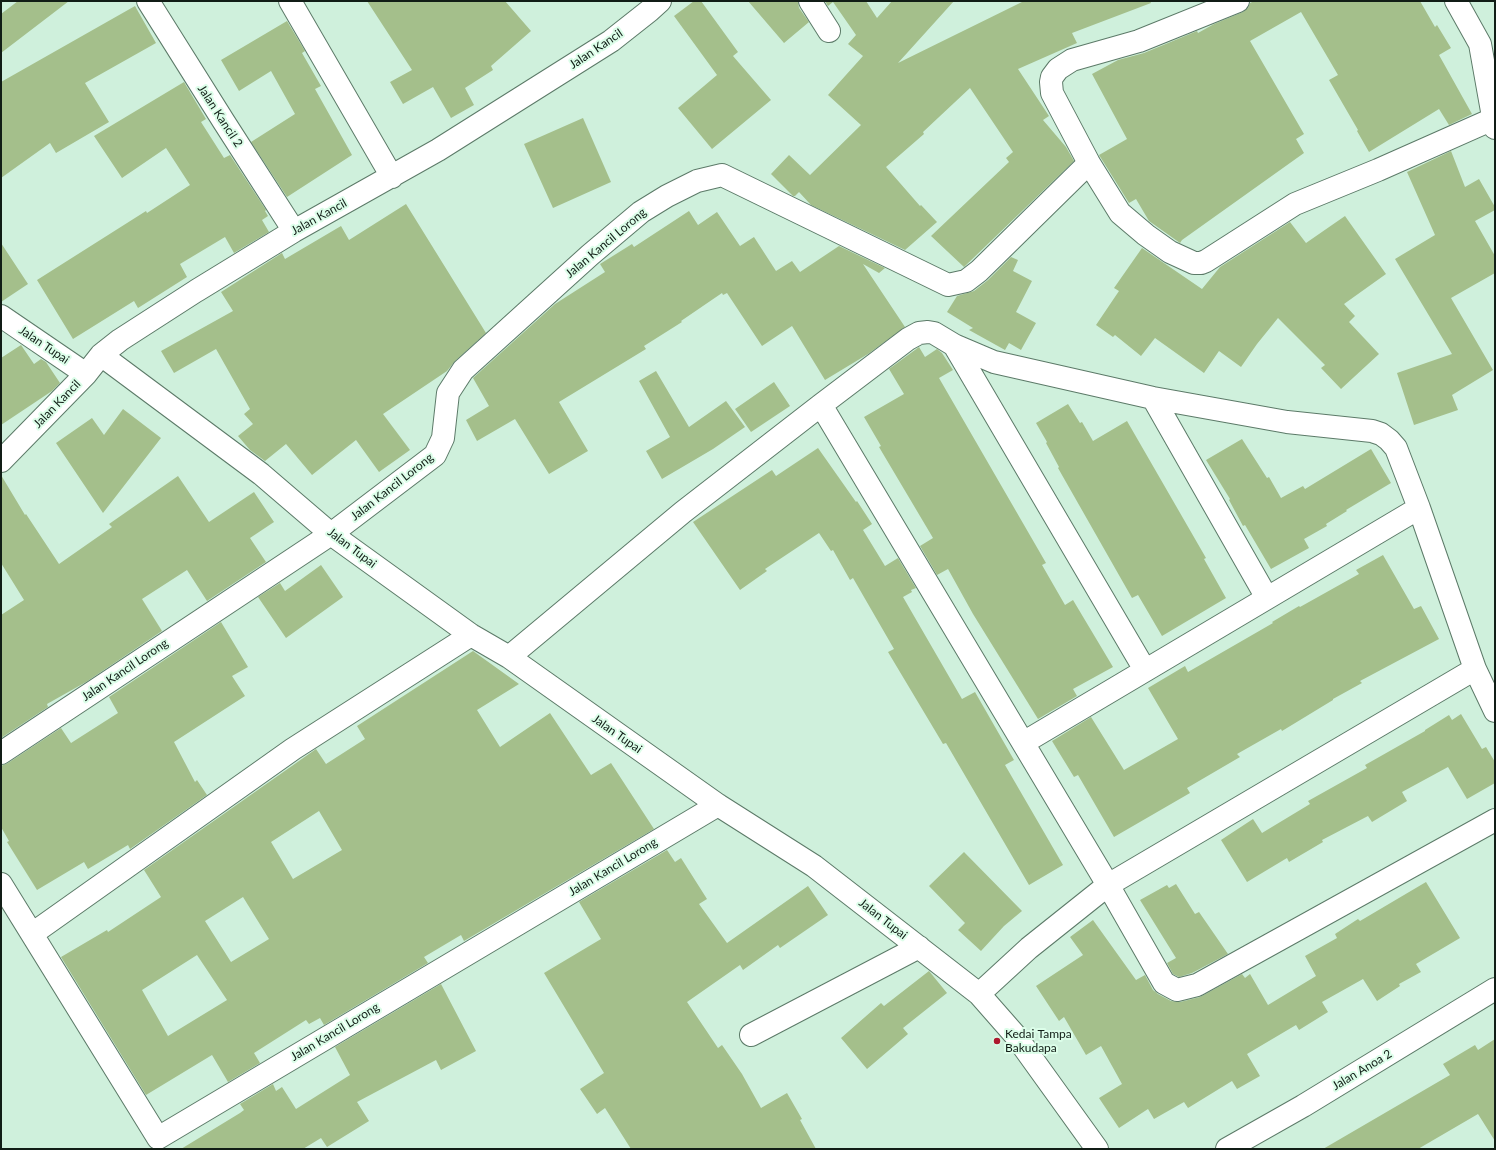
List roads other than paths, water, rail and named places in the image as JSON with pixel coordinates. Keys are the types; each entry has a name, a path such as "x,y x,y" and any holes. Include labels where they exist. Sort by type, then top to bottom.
{"street":[{"name":"Jalan Kancil 2","path":"148,1 294,231"},
{"path":"290,1 392,177"},
{"name":"Jalan Kancil","path":"1,461 86,374 100,355 120,340 294,231 438,150 611,41 660,1"},
{"path":"810,1 829,32"},
{"path":"1238,1 1139,41 1072,60 1058,69 1052,77 1051,82 1052,93 1089,163 1120,213 1146,235 1170,252 1194,263 1200,263 1227,248 1295,204 1494,124 1487,42 1456,1"},
{"name":"Jalan Kancil Lorong","path":"1,753 331,534 435,455 443,438 448,393 462,370 590,255 641,212 667,196 697,181 722,175 948,285 966,280 979,271 1089,163"},
{"name":"Jalan Tupai","path":"1,316 86,374"},
{"path":"509,657 683,512 821,405 908,339 919,333 934,333 954,345 994,362 1153,398 1287,422 1372,431 1381,434 1396,448 1420,508 1475,669 1495,710"},
{"path":"954,345 1145,670"},
{"name":"Jalan Tupai","path":"100,355 261,474 331,534 471,635 509,657 718,805 814,866 979,994 1015,1036 1097,1149"},
{"path":"1153,398 1267,598"},
{"path":"821,405 1108,885 1164,983 1177,990 1197,986 1495,820"},
{"path":"1023,743 1420,508"},
{"path":"32,934 293,748 471,635"},
{"path":"979,994 1029,948 1108,885 1475,669"},
{"name":"Jalan Kancil Lorong","path":"1,884 158,1138 718,805"},
{"path":"751,1035 919,947"},
{"name":"Jalan Anoa 2","path":"1227,1149 1303,1106 1495,990"}],"place":[{"name":"Kedai Tampa Bakudapa","path":"997,1041"}]}
